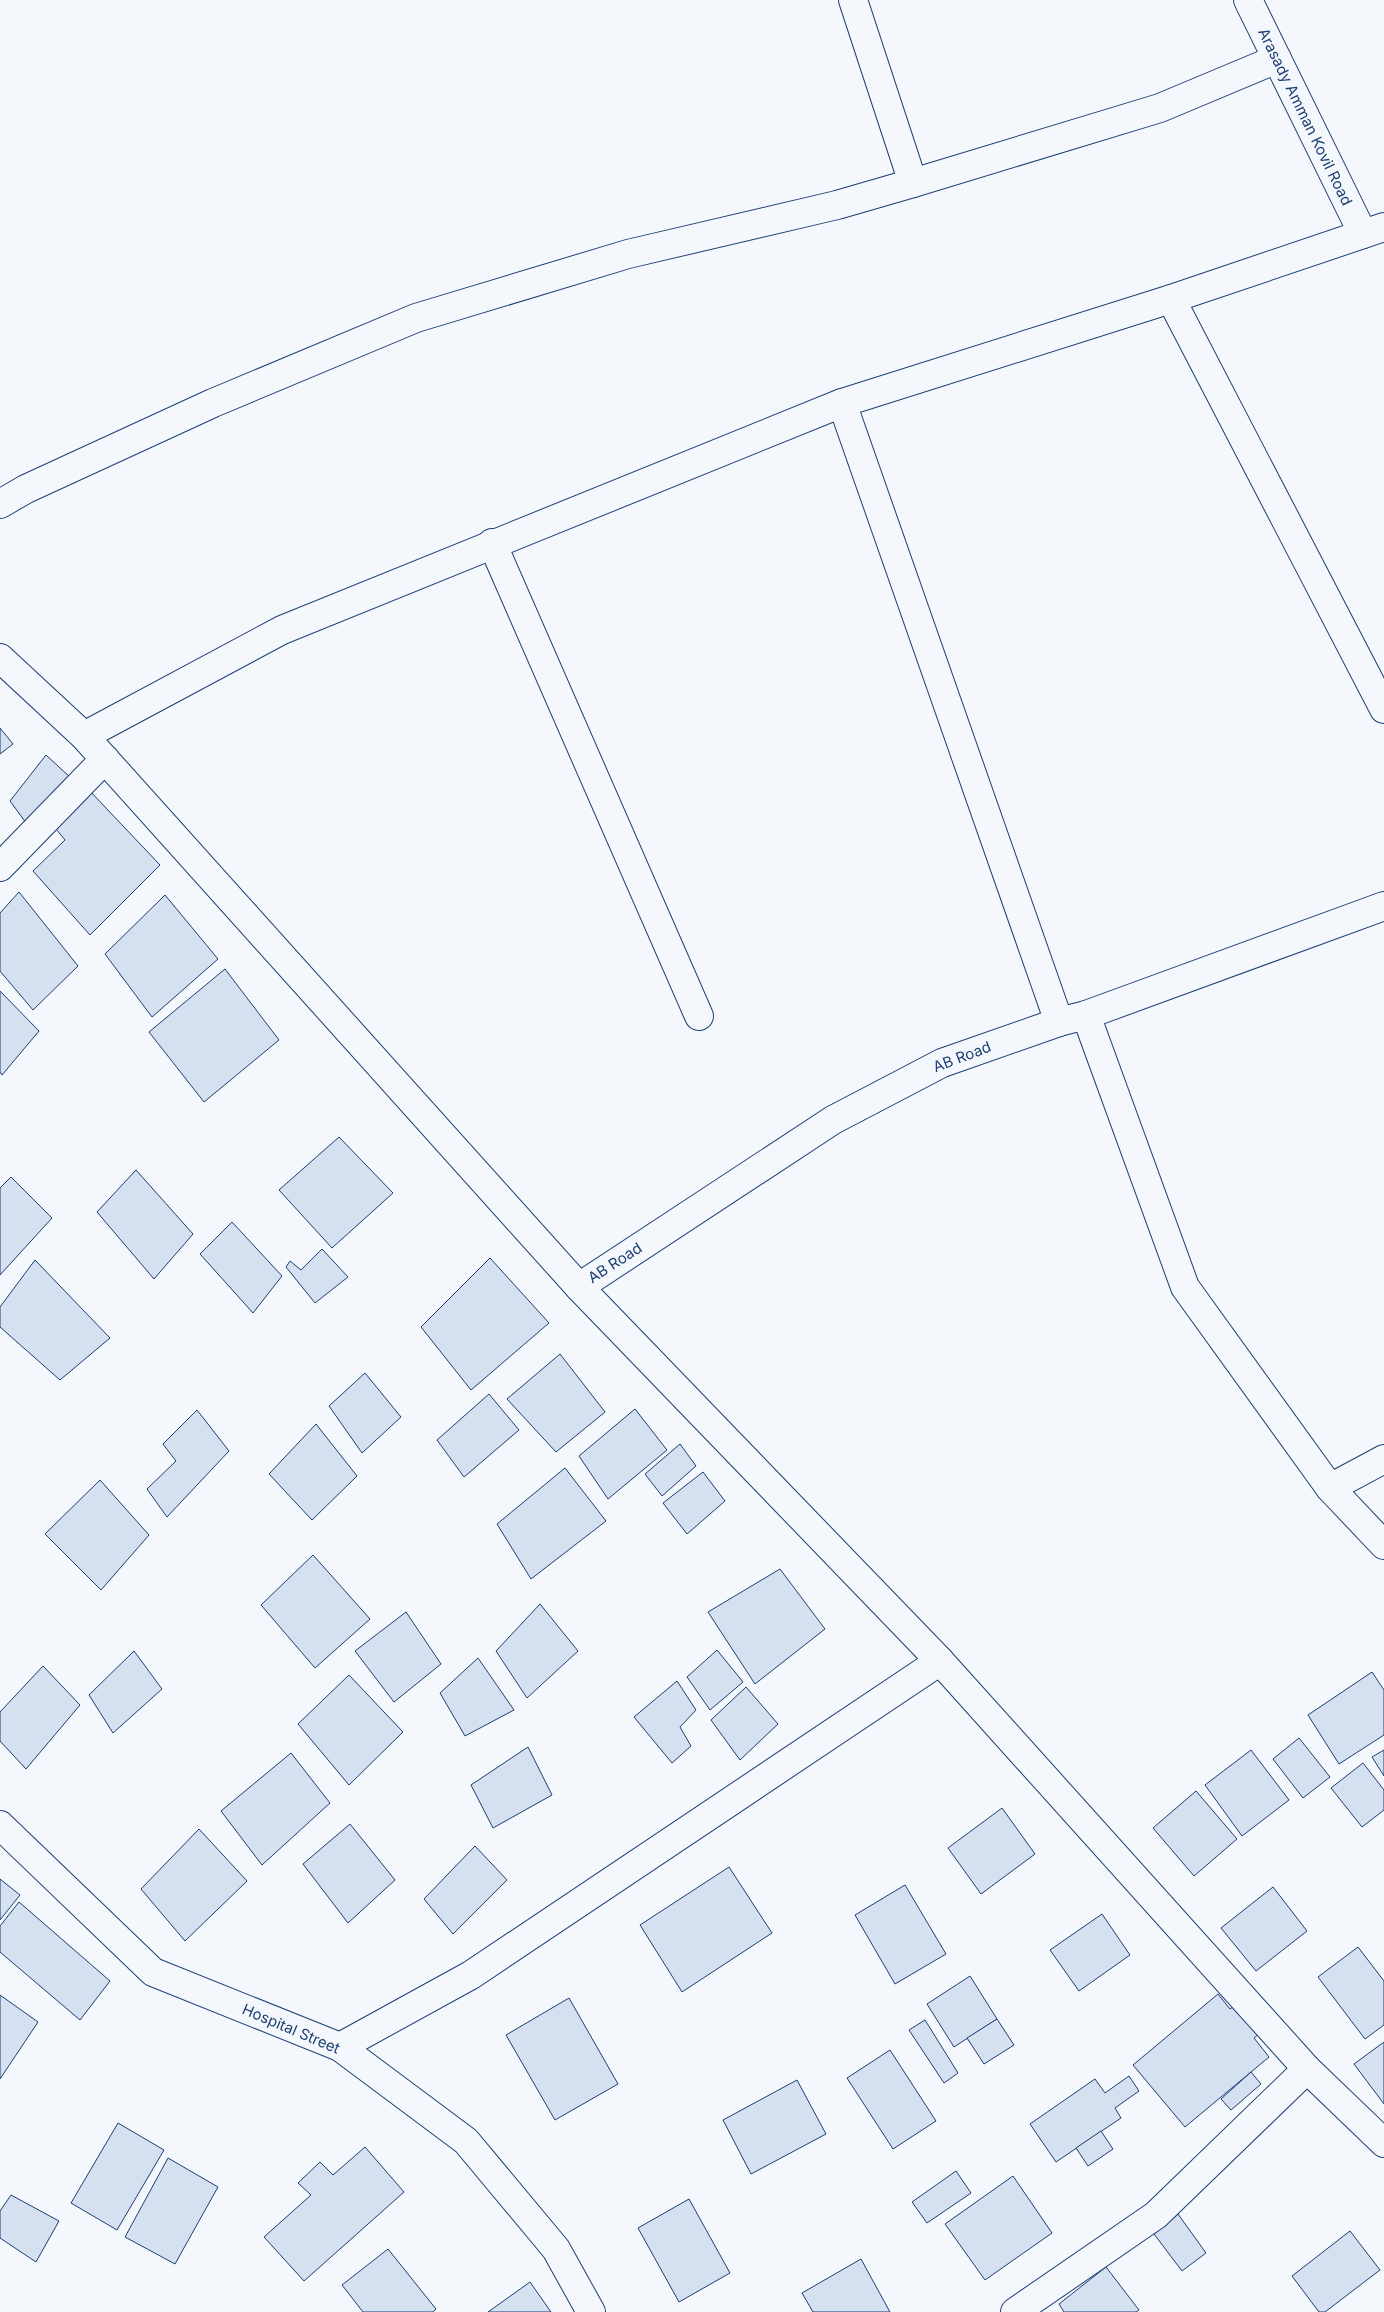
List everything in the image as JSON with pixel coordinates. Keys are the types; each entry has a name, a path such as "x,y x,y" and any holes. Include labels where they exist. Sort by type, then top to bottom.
{"street":[{"path":"853,0 913,183"},
{"name":"Arasady Amman Kovil Road","path":"1248,0 1276,59 1374,230"},
{"path":"0,504 26,489 213,403 416,318 628,254 837,205 913,183 1160,108 1276,59"},
{"path":"84,736 282,630 842,403 1171,299 1374,230"},
{"path":"1171,299 1384,709"},
{"path":"842,403 1060,1022"},
{"path":"492,544 700,1016"},
{"path":"0,658 84,736 579,1287 940,1660 1307,2069 1384,2143"},
{"path":"0,867 105,759"},
{"name":"AB Road","path":"579,1287 833,1120 942,1063 1060,1022 1086,1015 1384,906"},
{"path":"1086,1015 1185,1287 1330,1488 1384,1545"},
{"path":"1330,1488 1384,1459"},
{"path":"340,2047 471,1974 940,1660"},
{"name":"Hospital Street","path":"0,1825 153,1972 340,2047 466,2141 556,2249 591,2312"},
{"path":"1015,2312 1156,2215 1307,2069"}],"building":[{"path":"0,728 13,744 0,754"},
{"path":"46,755 72,779 27,824 10,801"},
{"path":"88,789 160,865 90,935 33,871 65,840 52,824"},
{"path":"19,892 78,966 33,1010 0,971 0,913"},
{"path":"165,895 218,959 152,1017 105,954"},
{"path":"225,969 279,1040 204,1102 149,1032"},
{"path":"0,991 39,1031 2,1075 0,1072"},
{"path":"339,1137 393,1193 332,1248 279,1190"},
{"path":"136,1170 193,1234 154,1279 97,1212"},
{"path":"11,1177 52,1218 0,1275 0,1188"},
{"path":"232,1222 282,1276 253,1313 200,1254"},
{"path":"322,1249 348,1277 315,1303 286,1267 290,1261 301,1270"},
{"path":"490,1258 549,1323 471,1390 421,1327"},
{"path":"35,1260 110,1338 60,1380 0,1327 0,1307"},
{"path":"560,1354 605,1412 556,1452 507,1399"},
{"path":"365,1373 401,1417 362,1453 329,1406"},
{"path":"489,1394 519,1430 464,1477 437,1440"},
{"path":"635,1409 667,1450 608,1499 579,1456"},
{"path":"197,1410 229,1451 167,1517 147,1489 176,1461 163,1444"},
{"path":"316,1424 357,1476 312,1520 269,1474"},
{"path":"680,1444 696,1466 662,1496 645,1474"},
{"path":"565,1468 606,1521 531,1579 497,1524"},
{"path":"703,1472 725,1501 687,1534 663,1503"},
{"path":"100,1480 149,1535 101,1590 45,1534"},
{"path":"313,1555 370,1619 315,1668 261,1605"},
{"path":"780,1569 825,1629 755,1684 708,1612"},
{"path":"540,1604 578,1651 527,1698 496,1651"},
{"path":"406,1612 441,1664 394,1702 355,1651"},
{"path":"717,1650 743,1682 710,1710 687,1677"},
{"path":"134,1651 162,1689 113,1733 89,1695"},
{"path":"478,1658 514,1710 465,1736 440,1693"},
{"path":"43,1666 80,1705 26,1769 0,1741 0,1712"},
{"path":"1372,1672 1384,1690 1384,1735 1339,1764 1308,1715"},
{"path":"349,1675 403,1732 349,1785 298,1724"},
{"path":"677,1681 696,1710 680,1727 691,1746 672,1763 634,1717"},
{"path":"746,1687 778,1724 740,1760 711,1720"},
{"path":"1299,1738 1330,1777 1303,1798 1273,1759"},
{"path":"528,1747 552,1795 493,1828 471,1785"},
{"path":"1251,1750 1289,1800 1242,1836 1205,1785"},
{"path":"1384,1750 1384,1776 1372,1757"},
{"path":"291,1753 330,1803 262,1865 221,1811"},
{"path":"1363,1763 1384,1790 1384,1810 1362,1827 1331,1788"},
{"path":"1196,1791 1237,1839 1194,1876 1153,1828"},
{"path":"1002,1808 1035,1854 981,1894 948,1848"},
{"path":"350,1824 395,1880 348,1923 303,1864"},
{"path":"199,1829 247,1881 185,1941 141,1889"},
{"path":"475,1846 507,1880 453,1934 424,1899"},
{"path":"729,1867 772,1933 682,1992 640,1925"},
{"path":"0,1879 20,1895 0,1920"},
{"path":"905,1885 946,1954 895,1984 855,1915"},
{"path":"1273,1887 1307,1931 1256,1971 1221,1928"},
{"path":"19,1902 110,1981 80,2020 0,1952 0,1926"},
{"path":"1102,1914 1130,1955 1079,1991 1050,1950"},
{"path":"1358,1947 1384,1981 1384,2025 1365,2039 1318,1977"},
{"path":"970,1976 997,2019 954,2047 927,2004"},
{"path":"1218,1994 1230,2009 1238,2003 1261,2032 1254,2038 1269,2057 1185,2127 1133,2065"},
{"path":"0,1995 38,2022 0,2079"},
{"path":"569,1998 618,2084 555,2120 506,2035"},
{"path":"997,2019 1014,2045 984,2064 967,2038"},
{"path":"925,2020 958,2073 944,2083 909,2030"},
{"path":"1384,2042 1384,2104 1354,2064"},
{"path":"890,2050 936,2121 893,2149 847,2078"},
{"path":"1251,2072 1261,2084 1231,2110 1221,2099"},
{"path":"1129,2076 1139,2091 1115,2108 1121,2118 1056,2162 1030,2124 1095,2079 1105,2093"},
{"path":"797,2080 826,2134 751,2174 723,2120"},
{"path":"118,2123 164,2150 117,2230 71,2203"},
{"path":"1101,2131 1113,2149 1088,2166 1076,2148"},
{"path":"365,2147 404,2192 304,2281 264,2237 311,2195 298,2183 320,2162 333,2175"},
{"path":"168,2158 218,2187 175,2264 125,2237"},
{"path":"956,2171 971,2193 927,2223 912,2202"},
{"path":"1013,2176 1052,2233 985,2280 945,2224"},
{"path":"11,2195 59,2221 36,2262 0,2238 0,2211"},
{"path":"689,2199 730,2273 679,2302 638,2228"},
{"path":"1178,2214 1206,2253 1182,2271 1154,2234"},
{"path":"1350,2231 1380,2270 1325,2312 1319,2312 1292,2276"},
{"path":"388,2249 436,2309 433,2312 363,2312 342,2285"},
{"path":"861,2259 890,2312 813,2312 802,2293"},
{"path":"1106,2267 1139,2310 1136,2312 1064,2312 1059,2304"},
{"path":"530,2282 551,2312 488,2312"}]}
